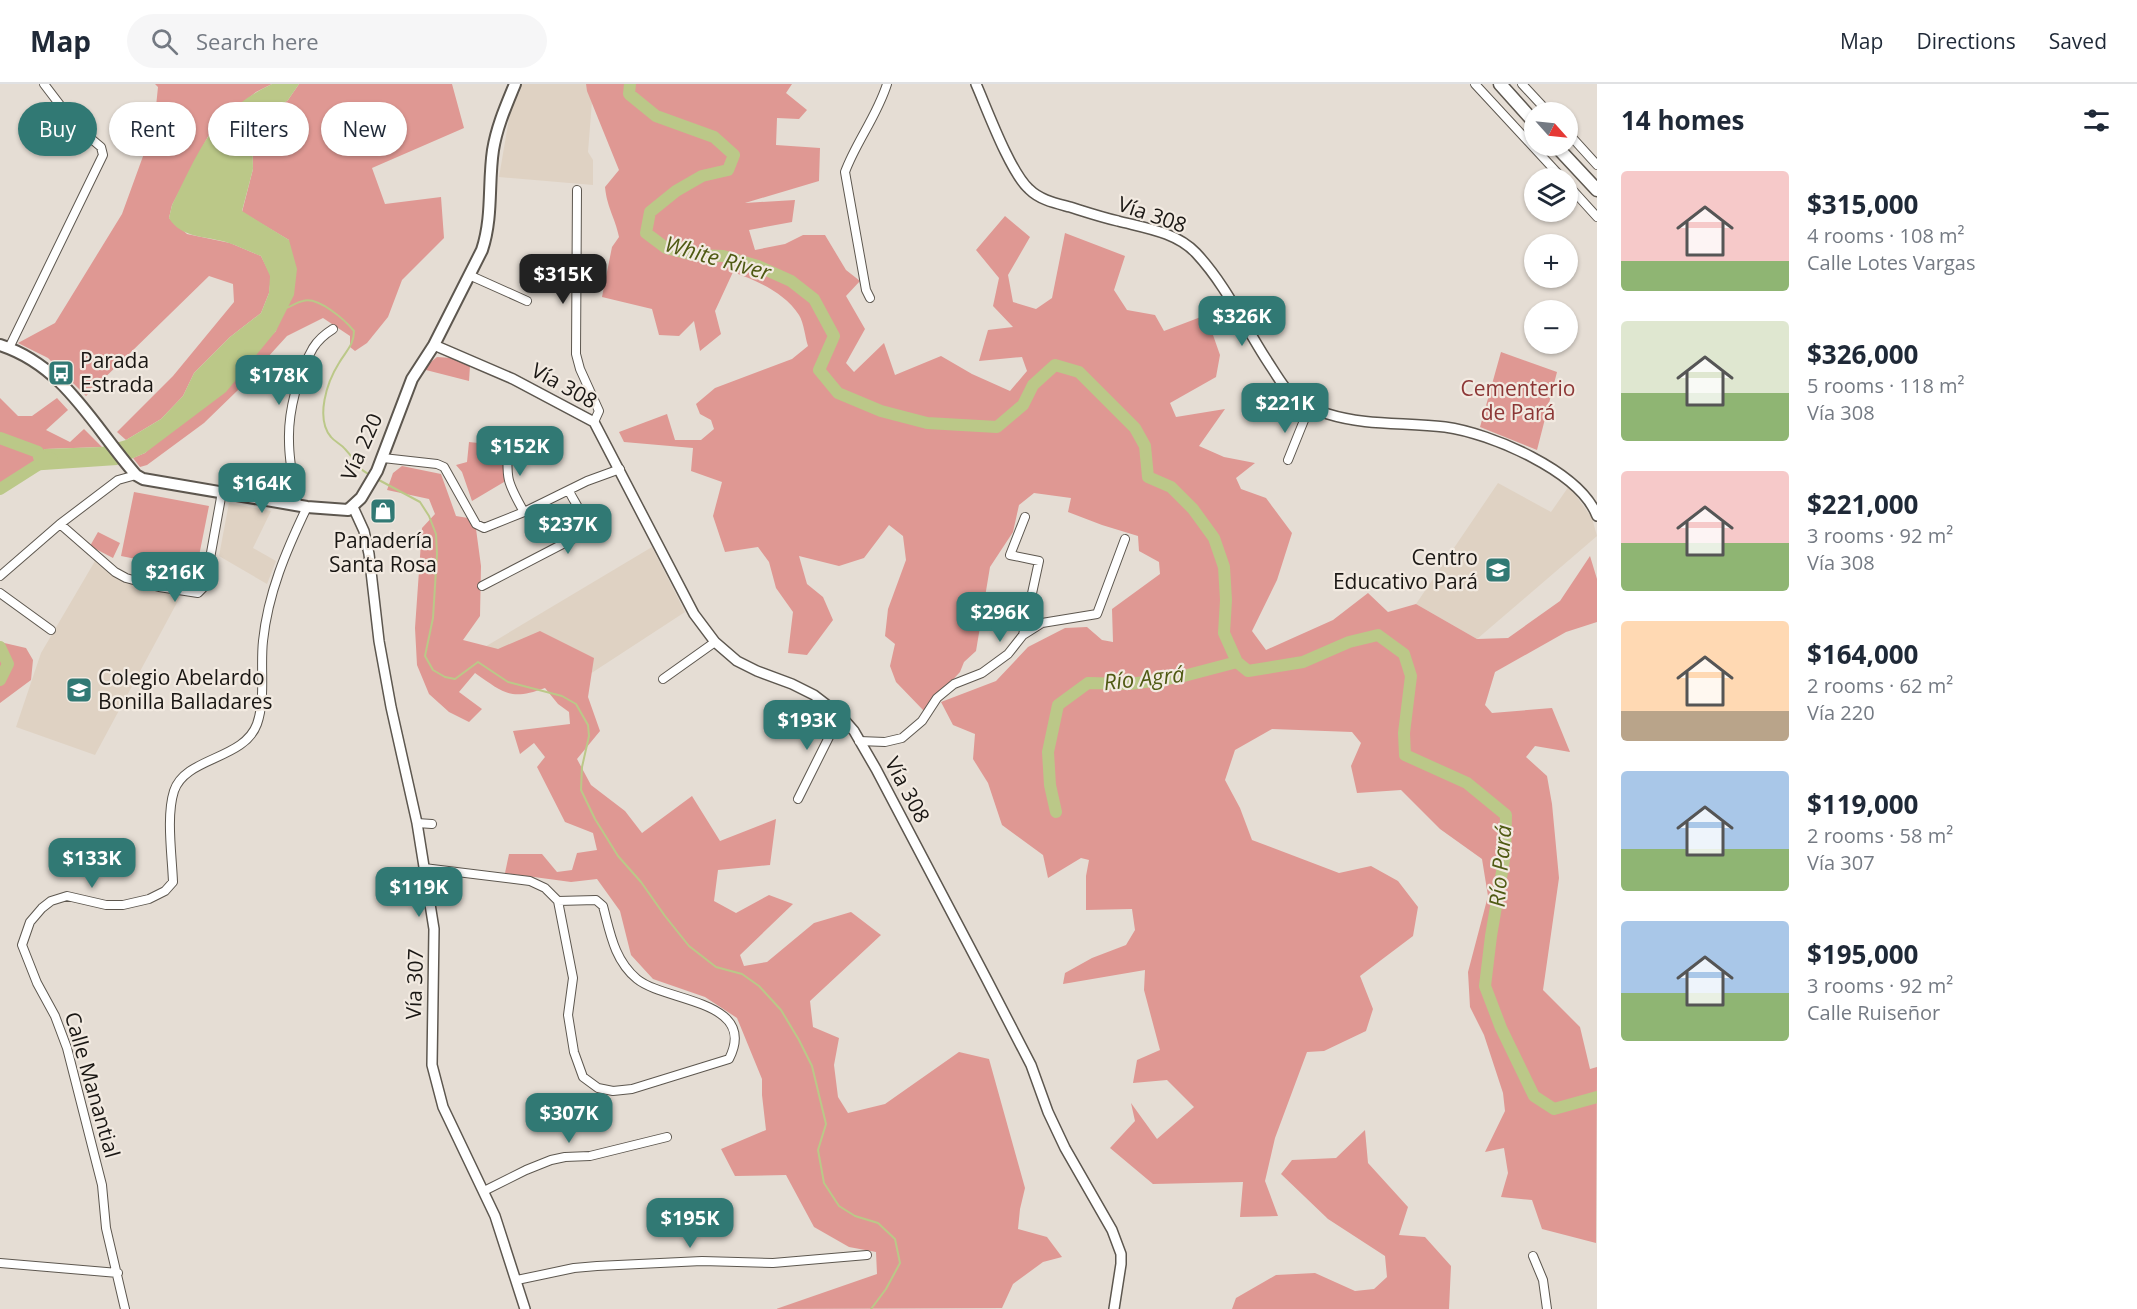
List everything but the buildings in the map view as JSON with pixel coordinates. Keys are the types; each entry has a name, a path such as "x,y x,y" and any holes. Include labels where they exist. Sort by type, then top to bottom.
{"highway":[{"path":"1500,84 1524,111"},
{"path":"1565,156 1597,190"}],"main road":[{"name":"Vía 220","path":"134,473 143,479 302,506 342,510 353,507 377,471 412,379 434,345 487,235 493,151 500,118 515,84"},
{"path":"5,346 30,358 52,374 76,398 103,436 134,473"}],"street":[{"path":"5,346 103,155 101,147 81,131 51,96 44,84"},
{"path":"870,298 866,290 844,172 878,109 887,84"},
{"name":"Vía 308","path":"976,84 1010,158 1028,189 1044,200 1115,221 1148,228 1187,244 1219,281 1285,388 1298,401 1309,408 1355,420 1447,427 1499,442 1525,453 1576,486 1597,516"},
{"path":"1475,84 1553,168"},
{"path":"1522,84 1539,102"},
{"path":"1578,144 1597,165"},
{"path":"577,190 576,354 598,411 594,422"},
{"path":"1578,196 1597,217"},
{"path":"469,275 527,301"},
{"path":"302,506 289,441 291,409 313,347 333,329"},
{"name":"Vía 308","path":"434,345 513,379 594,422 694,614 715,642 737,661 756,671 792,684 814,696 848,723 876,769 1031,1065 1048,1112 1065,1148 1112,1230 1121,1254 1114,1309"},
{"path":"1288,460 1309,408"},
{"path":"508,444 506,476 524,512"},
{"path":"383,458 437,464 444,467 476,524 484,528 620,469"},
{"path":"0,576 60,524 118,480 134,473"},
{"path":"482,586 582,534 585,527 584,520 569,491"},
{"path":"60,524 115,572 126,578 159,587 198,593 205,586 222,492"},
{"name":"Calle Manantial","path":"125,1309 106,1228 102,1185 67,1048 55,1016 37,983 22,945 25,933 36,914 51,901 67,896 105,905 123,904 149,899 170,887 172,882 170,806 178,781 245,741 257,724 261,705 261,658 268,604 302,506"},
{"name":"Vía 307","path":"353,507 364,531 369,554 383,663 417,823 435,941 432,1065 443,1107 484,1191 517,1280 525,1309"},
{"path":"1023,635 1039,561 1010,555 1024,518"},
{"path":"859,741 885,742 902,738 922,722 937,698 954,684 982,673 1008,654 1023,635 1042,623 1097,614 1125,539"},
{"path":"0,592 51,630"},
{"path":"663,679 715,642"},
{"path":"798,799 840,715"},
{"path":"417,823 432,824"},
{"path":"424,868 530,881 545,888 558,901 573,978 568,1015 574,1052 583,1077 598,1088 613,1091 632,1089 729,1059 735,1048 733,1029 719,1012 706,1005 660,992 637,979 616,954 603,906 596,900 558,901"},
{"path":"484,1191 526,1170 551,1161 565,1157 590,1156 667,1137"},
{"path":"517,1280 574,1268 597,1266 702,1261 773,1263 867,1255"},
{"path":"1533,1256 1543,1280 1547,1309"},
{"path":"0,1263 118,1273"}],"shaded area":[{"path":"272,84 299,84 285,102 242,102"},
{"path":"521,84 586,84 592,101 588,152 593,160 593,185 499,177 511,107 520,92"},
{"path":"208,137 208,156 253,156 253,169 242,211 289,240 297,269 294,295 276,331 226,392 145,453 117,465 29,471 46,459 39,457 38,452 45,449 102,447 126,440 161,419 183,396 194,373 230,337 261,313 269,293 270,276 261,256 229,243 188,233 174,225 169,218 172,205"},
{"name":"Centro Educativo Pará","path":"1498,483 1551,512 1569,486 1592,518 1597,536 1477,639 1416,604"},
{"path":"229,503 271,511 253,548 276,561 267,584 219,556"},
{"path":"652,547 685,612 567,689 473,654"},
{"name":"Colegio Abelardo Bonilla Balladares","path":"95,561 115,577 180,597 95,755 16,727 41,653"}],"green space":[{"path":"155,84 272,84 256,92 244,102 208,102 208,137 172,205 169,218 187,234 230,243 261,256 271,276 269,293 261,313 230,337 194,373 183,396 161,419 126,440 117,432 173,376 234,302 233,284 209,276 86,396 48,358 18,343 55,323 122,214 143,156 196,156 196,102 156,102 158,87"},
{"path":"299,84 452,84 464,128 407,153 407,102 321,102 321,156 400,156 372,168 385,204 441,197 444,238 402,280 388,317 367,343 355,351 350,347 350,336 323,318 287,336 238,390 204,423 147,465 140,467 133,458 145,453 276,331 289,240 242,212 253,169 253,156 309,156 309,102 285,102"},
{"path":"586,84 792,84 786,93 807,110 799,119 777,118 776,145 820,148 819,181 745,203 795,200 792,222 749,230 755,250 785,244 803,235 825,235 846,270 860,281 846,296 865,329 846,363 854,372 884,343 895,375 941,356 972,374 1010,391 1027,371 1022,357 979,361 988,330 1013,327 993,306 999,278 976,250 1005,216 1030,237 1008,275 1013,302 1036,309 1052,298 1065,233 1125,256 1114,290 1127,310 1155,315 1164,331 1206,315 1220,355 1216,377 1170,403 1176,417 1225,409 1199,446 1224,457 1255,463 1236,478 1241,489 1266,498 1292,533 1277,580 1252,631 1266,650 1333,620 1368,593 1388,612 1416,604 1477,639 1508,638 1560,601 1590,556 1597,579 1597,622 1566,632 1495,672 1485,705 1492,713 1552,708 1570,752 1535,746 1526,757 1547,776 1559,878 1543,990 1580,1027 1590,1069 1597,1067 1596,1243 1542,1229 1532,1200 1501,1197 1508,1173 1504,1148 1485,1152 1505,1111 1503,1093 1484,1035 1470,1007 1468,972 1488,896 1482,859 1440,829 1401,790 1357,793 1351,766 1361,743 1352,732 1272,729 1235,750 1225,780 1240,808 1252,840 1339,873 1371,866 1398,881 1418,907 1413,936 1360,976 1373,1009 1366,1031 1324,1051 1307,1052 1275,1138 1265,1181 1278,1216 1240,1217 1243,1182 1153,1184 1110,1148 1135,1121 1131,1103 1157,1139 1194,1107 1167,1080 1133,1083 1137,1060 1160,1050 1144,990 1145,970 1063,984 1065,973 1092,958 1126,945 1135,930 1132,909 1086,910 1086,876 1089,860 1081,858 1048,878 1043,855 1002,825 988,783 973,759 975,734 953,725 941,702 996,681 1028,647 1065,628 1087,627 1102,640 1113,642 1112,609 1160,574 1159,562 1139,551 1138,536 1068,512 1071,498 1034,493 1019,505 1013,532 990,567 976,651 964,662 960,672 924,711 896,682 890,666 895,644 885,636 888,609 906,560 903,536 889,525 864,558 839,566 799,556 807,584 823,597 833,620 807,655 788,653 793,612 776,588 769,562 758,547 725,552 713,516 722,482 691,471 693,448 624,442 619,432 667,414 675,440 701,440 714,429 711,420 700,414 696,404 715,388 792,359 808,346 802,322 793,307 778,294 760,283 733,272 715,311 721,334 700,351 694,321 679,336 659,335 652,309 602,297 612,247 619,237 607,201 605,187 619,170"},
{"name":"Cementerio de Pará","path":"1501,352 1557,372 1537,450 1480,427"},
{"path":"437,357 452,358 470,366 469,381 422,369"},
{"path":"0,398 18,416 32,416 57,398 68,410 46,430 70,442 84,429 102,447 45,449 39,457 45,459 29,471 0,483"},
{"path":"469,442 505,446 504,482 472,501 462,472 456,465 467,462"},
{"path":"402,466 441,474 456,516 468,518 476,529 481,566 480,616 463,640 498,649 540,631 594,658 588,697 600,731 577,759 591,785 625,811 642,833 692,796 720,841 776,819 770,865 718,870 714,901 736,913 769,895 793,904 740,955 744,966 767,962 814,923 851,912 881,935 810,1001 813,1027 839,1038 834,1065 838,1097 848,1113 885,1104 959,1052 989,1059 1025,1188 1018,1229 1047,1237 1062,1257 1043,1262 1013,1284 1002,1308 776,1309 877,1274 876,1252 849,1247 814,1227 786,1175 735,1176 721,1149 766,1130 762,1079 737,1018 705,997 653,979 631,955 620,911 597,879 571,882 505,873 509,854 542,854 557,872 572,870 577,853 597,850 593,833 565,822 537,767 545,757 534,743 520,754 513,731 570,724 569,712 558,704 545,688 523,694 508,693 475,673 459,692 482,709 469,722 449,712 429,694 417,665 415,628 422,528 435,514 429,499 387,490 393,473"},
{"path":"134,492 209,506 196,571 121,556"},
{"path":"98,532 120,543 113,558 90,546"},
{"path":"0,642 26,648 33,660 31,680 0,703"},
{"path":"1365,1130 1368,1163 1408,1207 1399,1235 1425,1237 1451,1266 1449,1309 1232,1309 1236,1298 1276,1275 1315,1273 1355,1291 1374,1289 1387,1277 1385,1256 1328,1219 1281,1174 1292,1160 1336,1158"}],"waterway":[{"name":"White River","path":"630,84 629,94 656,116 714,137 734,155 728,170 702,176 676,191 650,212 646,233 666,248 694,255 723,256 758,266 791,281 814,299 834,336 819,370 838,393 881,411 927,423 997,427 1023,405 1033,385 1055,365 1079,372 1135,428 1145,446 1148,477 1171,487 1193,509 1214,538 1224,567 1226,600 1224,633 1237,662 1248,671 1303,662 1349,642 1378,635 1404,654 1411,676 1404,733 1405,755 1467,783 1506,815 1505,854 1485,986 1501,1028 1534,1096 1554,1109 1597,1097"},
{"path":"286,308 303,301 316,302 338,315 354,331 351,344 330,380 324,400 324,420 331,437 349,453 360,468 370,475"},
{"path":"0,438 38,452 39,457 52,459"},
{"path":"0,489 44,461"},
{"path":"377,479 420,502 436,534 433,618 425,656 433,670 445,677 455,679 478,662 508,682 562,696 576,704 588,725 589,736 582,767 581,790 595,819 618,856 641,882 689,946 716,967 742,974 759,986 781,1010 799,1040 812,1066 826,1124 818,1150 824,1183 839,1206 855,1216 878,1223 895,1239 900,1263 886,1289 871,1309"},
{"path":"0,647 8,664 0,680"},
{"name":"Río Agrá","path":"1056,812 1050,785 1048,752 1058,705 1088,683 1130,684 1180,677 1237,662"}],"place":[{"name":"Parada Estrada","path":"61,373"},
{"name":"Panadería Santa Rosa","path":"383,511"},
{"name":"Centro Educativo Pará","path":"1498,570"},
{"name":"Colegio Abelardo Bonilla Balladares","path":"79,690"}],"water label":[{"name":"Río Pará","path":"1500,866"}]}
